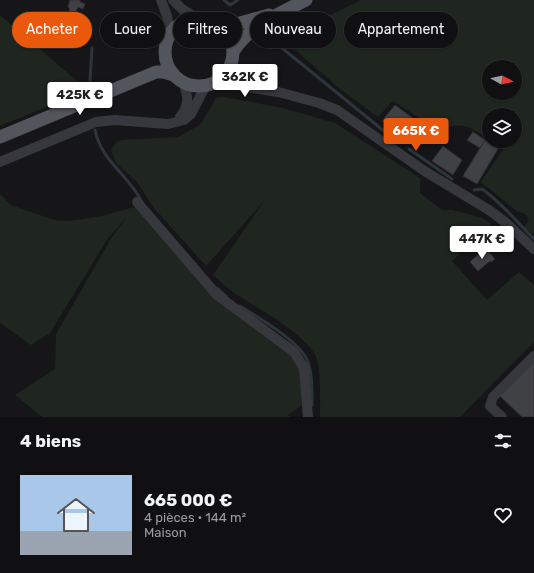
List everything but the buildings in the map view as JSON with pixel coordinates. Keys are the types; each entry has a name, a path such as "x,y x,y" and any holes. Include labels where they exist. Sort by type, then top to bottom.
{"main road":[{"path":"0,137 156,72 162,72 198,86 210,83 228,70 238,44 250,33 288,9 306,0"},
{"path":"242,22 288,9"},
{"path":"126,84 157,63 173,32"},
{"path":"168,40 165,56 168,66 179,79"},
{"path":"231,48 232,57"}],"street":[{"path":"161,0 167,16 168,40"},
{"path":"173,0 187,12"},
{"path":"232,57 245,80 278,92 319,103 338,110 426,172 489,210 505,222 534,249"},
{"path":"172,124 181,117 188,104 187,92 179,79"},
{"path":"0,162 96,122 115,120 172,124 184,120 191,114 210,83 278,92"},
{"path":"137,202 217,295 294,352 304,368 308,417"},
{"path":"502,417 490,406 490,401 534,356"}],"shaded area":[{"path":"361,0 534,0 534,233 532,234 524,227 529,219 525,214 518,212 481,182 504,148 522,148 522,108 482,108 482,135 470,128 460,125 438,130 393,101 378,117 339,88 293,48 336,48 336,12"},
{"path":"0,15 12,25 12,48 39,48 83,86 49,106 0,126"},
{"path":"223,97 283,108 335,123 420,178 420,193 442,210 452,210 482,218 491,224 452,261 487,300 519,272 534,285 534,342 460,417 320,417 318,361 310,347 279,321 234,293 213,275 264,201 206,266 154,208 136,181 116,163 111,150 116,142 123,140 178,137 201,124 216,98"},
{"path":"0,194 11,205 54,220 70,221 102,216 134,207 147,217 213,293 286,348 299,365 305,403 288,415 290,417 42,417 15,395 55,369 56,334 112,237 127,217 108,238 50,333 31,345 0,323"}],"waterway":[{"path":"224,0 230,5 238,0"},
{"path":"90,81 92,48"},
{"path":"282,48 395,140"},
{"path":"95,130 98,141 103,150 130,183 142,202"},
{"path":"409,149 452,179"},
{"path":"474,190 482,189 489,194 503,206 534,239"},
{"path":"217,288 226,296"},
{"path":"240,306 278,331 297,346 304,354 311,372 312,405"}]}
